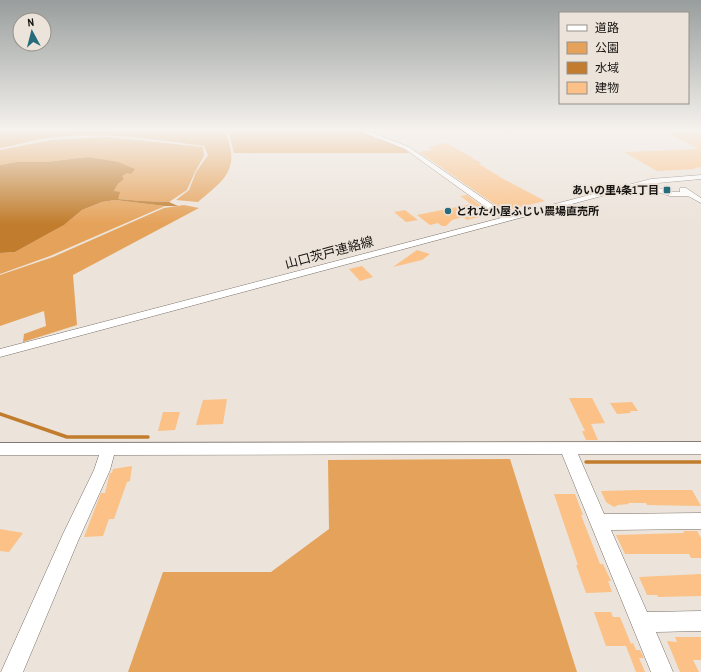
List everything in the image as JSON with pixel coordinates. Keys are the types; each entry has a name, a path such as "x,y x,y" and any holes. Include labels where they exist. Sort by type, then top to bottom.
{"street":[{"path":"426,161 506,218"},
{"name":"山口茨戸連絡線","path":"0,353 639,184 665,179 701,177"},
{"path":"665,179 701,201"},
{"path":"639,184 670,194 689,194"},
{"path":"0,449 701,448"},
{"path":"12,672 102,470 108,449"},
{"path":"568,449 662,672"},
{"path":"598,522 701,521"},
{"path":"641,622 701,621"}],"green space":[{"path":"0,161 51,161 16,162 0,165"},
{"path":"103,161 201,161 187,190 169,202 118,199 114,191 118,184 124,179 121,176 127,173"},
{"path":"204,161 230,161 228,172 223,179 198,202 176,200 189,190 196,172"},
{"path":"115,200 165,206 50,256 0,274 0,253 15,252 64,225 82,210 102,202"},
{"path":"184,205 199,208 73,275 77,325 23,342 24,334 46,326 44,311 0,326 0,275 53,257 164,208"},
{"path":"510,459 577,672 128,672 163,572 271,572 329,529 328,460"}],"water":[{"path":"16,162 118,162 135,169 131,174 127,173 122,176 124,179 118,184 114,191 120,192 118,199 169,202 178,206 165,206 115,200 102,202 82,210 64,225 15,252 0,253 0,165"}],"building":[{"path":"432,161 478,161 482,163 479,164 498,176 545,201 504,211"},
{"path":"640,161 701,161 701,167 694,168 696,169 657,171"},
{"path":"467,195 492,214 467,220 463,217 452,220 446,226 442,226 438,223 430,225 417,215 471,204 460,196"},
{"path":"405,210 418,220 406,222 394,212"},
{"path":"417,250 430,254 422,260 393,267"},
{"path":"362,266 373,277 360,281 349,269"},
{"path":"569,398 592,398 605,423 591,424 598,440 586,440 582,431 585,431"},
{"path":"227,399 223,424 196,425 203,400"},
{"path":"632,402 638,411 617,414 610,403"},
{"path":"163,412 180,412 175,430 158,431"},
{"path":"132,466 130,481 127,482 114,519 109,519 103,536 84,537 101,493 105,493 110,473 112,473 113,469"},
{"path":"692,490 701,506 647,505 646,503 628,503 629,504 614,507 606,502 601,491"},
{"path":"554,494 575,494 583,515 581,515 600,564 603,564 611,581 608,581 612,592 586,593"},
{"path":"0,529 23,533 9,552 0,551"},
{"path":"683,531 697,531 701,538 701,558 691,558 689,554 625,554 616,535 684,533"},
{"path":"701,574 701,596 658,597 657,595 647,595 639,577"},
{"path":"594,612 611,612 613,617 620,617 631,644 633,643 636,650 640,650 644,658 639,658 645,672 636,672 626,646 606,646"},
{"path":"675,637 701,637 701,660 693,660 699,672 680,672 667,641 677,642"}],"waterway":[{"path":"0,414 67,437 148,437"},
{"path":"586,462 701,462"}],"place":[{"name":"あいの里4条1丁目","path":"667,190"},
{"name":"とれた小屋ふじい農場直売所","path":"448,211"}]}
